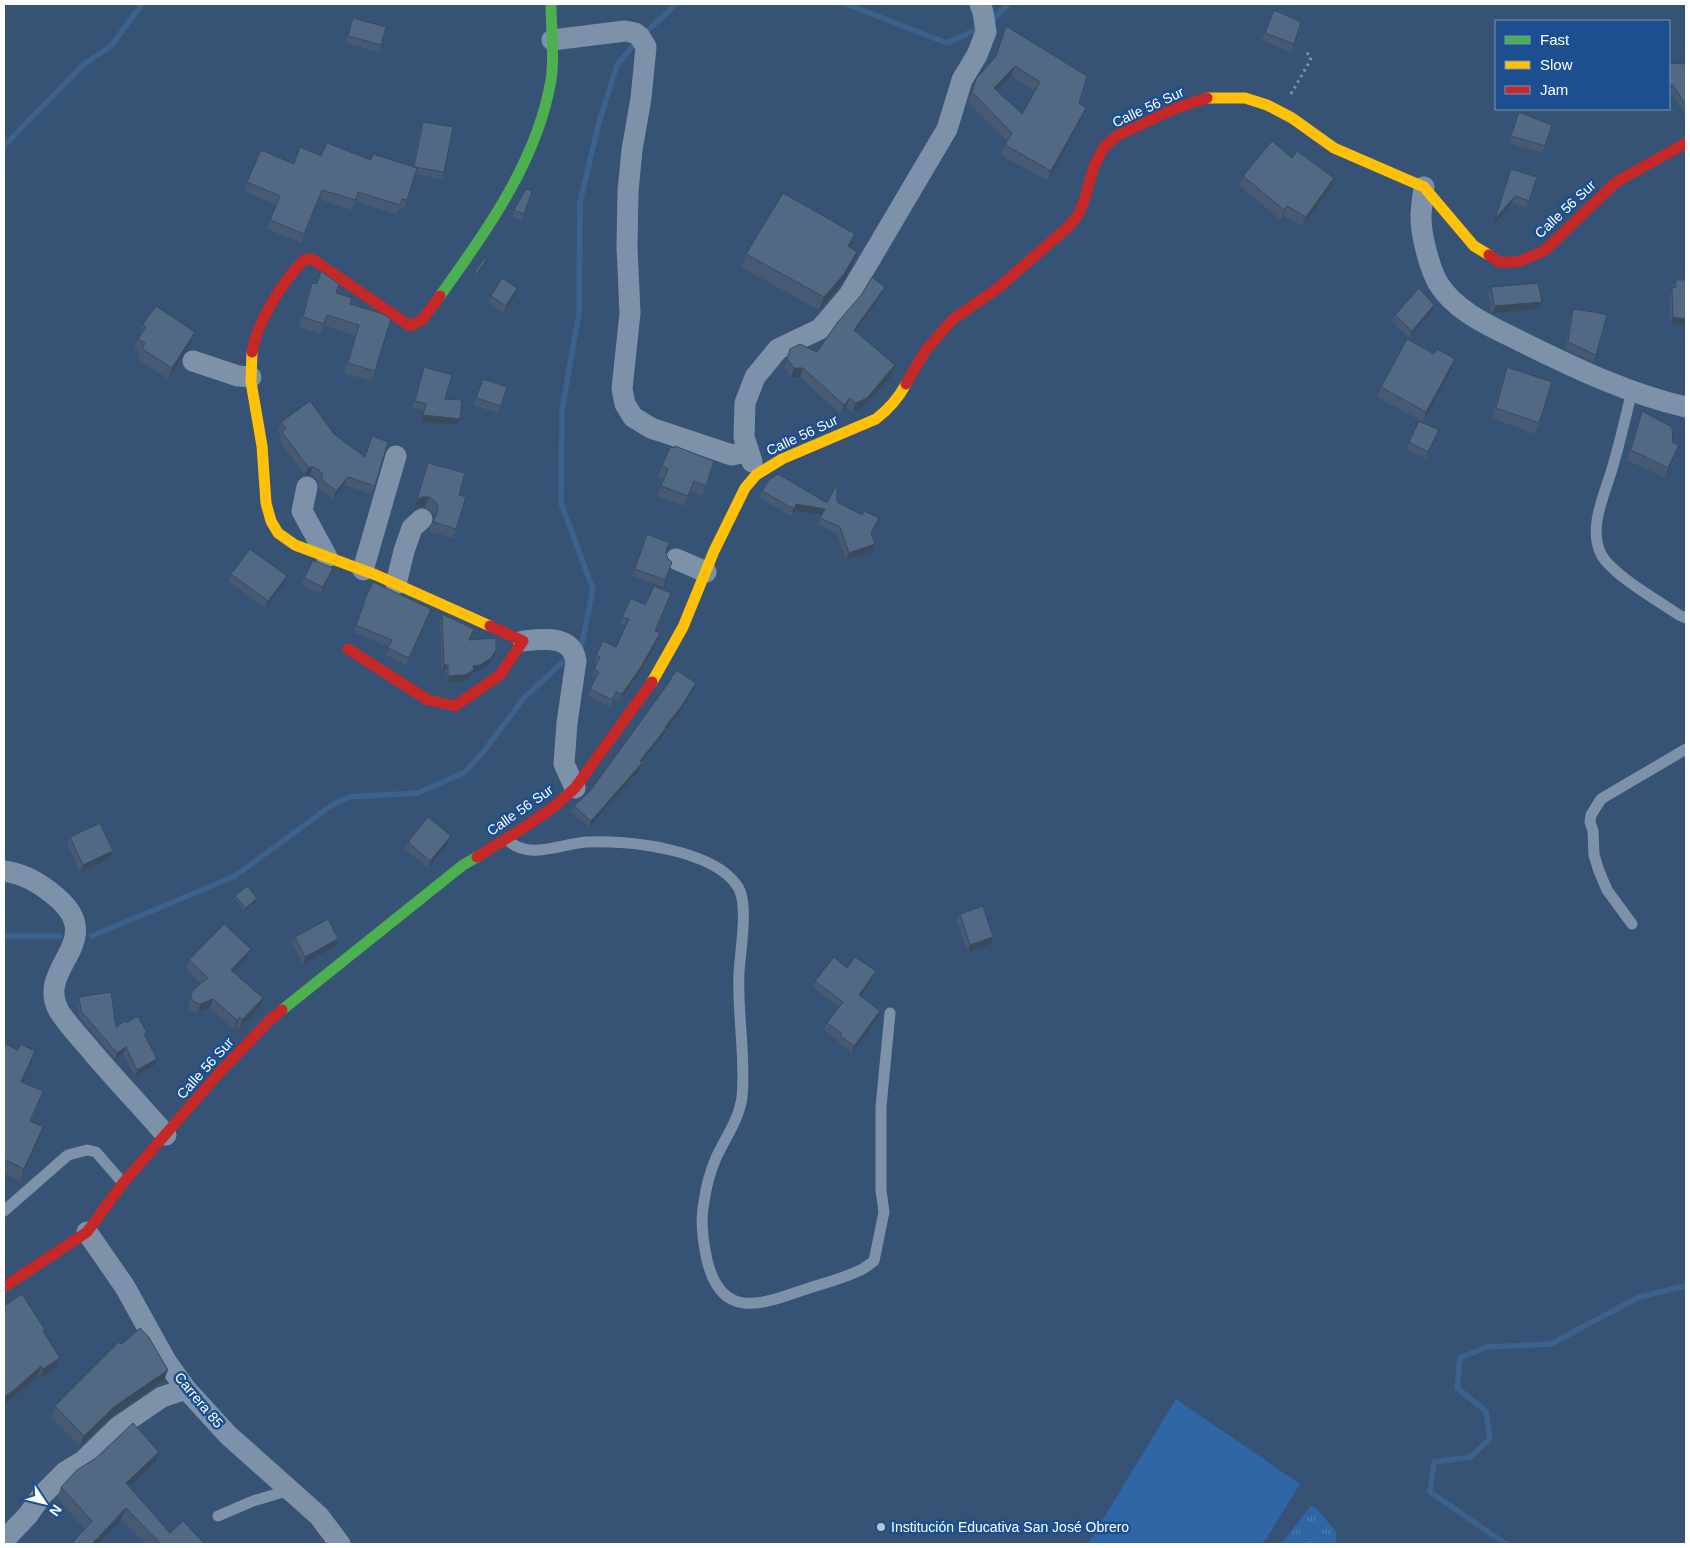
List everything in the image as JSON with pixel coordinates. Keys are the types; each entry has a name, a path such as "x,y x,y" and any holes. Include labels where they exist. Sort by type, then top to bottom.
{"street":[{"path":"551,4 551,79 542,120 532,146 478,241 429,312 422,320 410,326 322,266 312,260 304,260 297,266 282,288 258,332 250,354 251,377 262,445 266,499 272,523 285,540 295,546 363,570 523,641 548,638 561,641 571,649 576,661 567,723 564,764 575,788"},
{"path":"756,474 744,437 746,403 755,377 778,349 820,329 849,295 946,130 962,80 977,55 983,16"},
{"path":"552,40 625,31 635,33 640,37 646,48 628,191 627,248 630,313 622,389 625,404 633,417 651,428 732,455 739,454 748,449"},
{"name":"Calle 56 Sur","path":"4,1287 87,1232 123,1183 166,1135 231,1049 270,1020 463,865 554,806 575,788 652,682 683,627 745,488 756,474 782,459 876,419 889,409 899,397 925,351 954,319 998,288 1068,227 1078,214 1084,201 1094,166 1104,147 1118,135 1176,108 1206,98 1245,98 1267,105 1292,118 1334,148 1424,187 1474,246 1499,262 1517,262 1544,251 1616,182 1686,143"},
{"path":"1424,187 1421,218 1426,250 1438,283 1449,296 1489,326 1573,367 1632,391 1686,407"},
{"path":"193,361 238,376 251,377"},
{"path":"363,570 396,456"},
{"path":"307,487 302,511 327,557"},
{"path":"396,584 412,528 422,519"},
{"path":"676,559 706,572"},
{"path":"348,649 428,700 455,706 500,674 523,641"},
{"path":"4,871 19,874 43,886 63,902 73,918 77,931 74,943 54,984 54,998 60,1011 71,1026 114,1078 166,1135"},
{"name":"Carrera 85","path":"87,1232 125,1287 166,1361 186,1389 228,1435 319,1516 340,1544"},
{"path":"4,1537 10,1534 65,1472 83,1461 118,1427 162,1397 186,1389"}],"lane":[{"path":"1632,391 1614,463 1598,516 1596,536 1601,555 1616,572 1686,618"},
{"path":"1632,924 1607,890 1599,871 1594,856 1590,822 1591,814 1601,799 1686,749"},
{"path":"507,838 513,846 526,849 548,849 583,842 605,841 650,845 704,862 729,877 739,888 743,911 739,973 744,1068 742,1098 738,1112 711,1173 703,1205 703,1231 710,1274 723,1295 731,1300 743,1303 766,1302 858,1272 874,1261 884,1212 881,1190 881,1107 890,1013"},
{"path":"4,1211 68,1155 86,1150 96,1152 123,1183"},
{"path":"218,1516 253,1501 290,1490"}],"path":[{"path":"1280,112 1310,61 1311,57 1304,50"}],"green space":[{"path":"1176,1399 1300,1484 1263,1544 1088,1544"},
{"path":"1311,1506 1317,1509 1336,1532 1336,1544 1281,1544"}],"building":[{"path":"1274,10 1301,22 1294,44 1265,33"},
{"path":"353,18 386,27 381,45 348,36"},
{"path":"1006,26 1087,76 1079,103 1086,108 1051,171 1005,145 1012,133 972,92 976,79 996,56","holes":["1015,66 1040,82 1022,114 994,88"]},
{"path":"1670,63 1686,64 1686,106 1673,85 1670,85"},
{"path":"1519,112 1552,125 1545,146 1511,136"},
{"path":"423,122 453,127 444,172 414,167"},
{"path":"1272,141 1292,158 1297,151 1334,178 1306,217 1287,206 1284,210 1243,176"},
{"path":"327,143 371,160 373,154 417,168 407,200 402,199 400,205 358,192 356,200 322,190 304,234 270,220 280,196 247,182 261,150 294,164 300,147 321,156"},
{"path":"1511,169 1537,177 1529,201 1515,196 1495,219"},
{"path":"526,189 532,191 524,214 514,210"},
{"path":"783,193 855,234 848,246 857,252 844,274 824,297 746,254"},
{"path":"485,258 487,259 477,273 475,271"},
{"path":"321,271 339,284 336,293 352,298 350,304 383,314 391,319 375,371 348,363 359,325 327,315 324,324 303,317 312,283 317,284"},
{"path":"872,277 885,287 854,330 895,365 867,398 856,403 850,398 844,405 803,368 794,368 787,359 790,349 800,344 817,352 837,323 862,294"},
{"path":"502,278 517,288 506,306 491,296"},
{"path":"1675,280 1686,280 1686,319 1673,317 1672,288 1676,287"},
{"path":"1538,283 1542,302 1494,305 1491,287"},
{"path":"1419,288 1434,305 1412,331 1395,315"},
{"path":"156,306 195,332 172,368 142,349 145,343 138,339 146,327 143,324"},
{"path":"1573,309 1607,315 1596,355 1568,342"},
{"path":"1407,339 1434,354 1437,349 1455,359 1426,412 1381,387"},
{"path":"424,367 452,375 445,399 462,400 460,419 423,415 426,404 415,401"},
{"path":"1507,367 1552,382 1539,423 1496,408"},
{"path":"483,379 507,387 501,406 476,398"},
{"path":"310,401 334,434 365,457 372,436 388,442 375,486 348,477 336,491 322,480 322,474 318,469 308,467 282,432 286,429 281,422"},
{"path":"1642,411 1672,427 1673,443 1679,445 1668,468 1631,450"},
{"path":"1419,421 1439,430 1428,452 1409,442"},
{"path":"675,446 714,461 706,486 694,481 688,496 661,486 668,469 662,466 670,447 674,448"},
{"path":"428,463 465,473 459,495 466,497 456,529 433,522 438,506 435,501 429,497 422,497 417,500"},
{"path":"778,474 827,503 837,484 837,502 862,515 864,511 879,518 871,533 875,544 849,553 840,527 820,518 825,509 796,504 794,509 762,491 769,480"},
{"path":"647,534 670,543 666,553 668,559 672,562 665,580 635,569"},
{"path":"250,549 287,576 268,601 231,574"},
{"path":"313,560 333,568 323,587 304,578"},
{"path":"373,582 431,609 409,658 388,648 392,640 356,625"},
{"path":"654,586 671,593 655,631 660,633 641,667 622,694 616,692 612,700 590,689 599,672 594,669 600,657 596,655 603,641 616,647 629,619 622,617 631,598 645,605"},
{"path":"442,614 474,629 469,640 496,638 496,650 491,658 480,665 473,666 474,670 465,675 448,676 448,665 444,665"},
{"path":"676,670 696,683 666,728 640,761 642,763 591,821 574,806 590,791"},
{"path":"428,817 451,836 430,861 408,842"},
{"path":"100,823 113,851 83,865 70,837"},
{"path":"247,886 257,898 246,908 235,896"},
{"path":"983,906 993,937 970,945 960,914"},
{"path":"328,919 338,939 305,957 295,937"},
{"path":"224,924 251,949 231,970 263,998 242,1020 240,1017 237,1020 213,999 201,1004 192,1000 191,995 193,990 208,978 189,960"},
{"path":"834,957 847,968 855,957 876,971 859,995 880,1011 854,1046 827,1023 843,1002 815,981"},
{"path":"111,992 116,1027 138,1016 147,1033 144,1034 157,1059 137,1070 126,1047 117,1053 81,1011 79,997"},
{"path":"4,1043 18,1050 20,1044 35,1051 21,1082 43,1091 30,1121 43,1127 24,1169 4,1159"},
{"path":"22,1294 60,1358 43,1369 41,1366 4,1397 4,1306"},
{"path":"140,1328 148,1336 168,1370 115,1406 84,1436 55,1406 119,1342 122,1344"},
{"path":"133,1423 159,1452 126,1483 170,1533 183,1521 205,1544 159,1544 126,1508 92,1544 71,1544 92,1521 61,1487 77,1470 96,1458"}],"waterway":[{"path":"4,146 83,65 111,46 142,4"},
{"path":"643,35 676,4"},
{"path":"846,4 947,43 980,28"},
{"path":"990,22 1008,4"},
{"path":"581,648 593,589 561,503 562,410 579,313 580,203 599,122 617,65 636,42"},
{"path":"92,936 235,876 332,805 349,797 418,793 465,772 484,751 524,698 569,656"},
{"path":"4,936 60,936"},
{"path":"1506,1544 1430,1492 1434,1462 1470,1457 1490,1439 1486,1411 1457,1388 1460,1358 1487,1347 1551,1344 1639,1297 1686,1286"}],"traffic: fast":[{"path":"440,296 492,221 522,167 534,139 544,110 551,80 553,52 551,4"},
{"path":"282,1010 463,865 477,857"}],"traffic: slow":[{"path":"1207,98 1245,98 1267,105 1292,118 1334,148 1424,187 1474,246 1489,255"},
{"path":"252,352 251,382 262,446 266,503 271,521 278,533 295,545 376,575 490,626"},
{"path":"652,682 683,627 714,551 745,488 756,475 782,459 876,419 893,403 906,384"}],"traffic: jam":[{"path":"906,384 925,351 953,319 998,288 1068,227 1078,215 1094,166 1104,147 1118,135 1176,108 1207,98"},
{"path":"1489,255 1499,262 1517,262 1544,251 1616,182 1686,143"},
{"path":"252,352 259,328 272,303 287,279 304,260 312,259 410,326 422,320 440,296"},
{"path":"348,649 428,700 455,706 500,675 523,641 490,626"},
{"path":"477,857 555,806 575,788 652,682"},
{"path":"4,1287 87,1232 123,1183 219,1073 282,1010"}],"place":[{"name":"Institución Educativa San José Obrero","path":"881,1527"}]}
